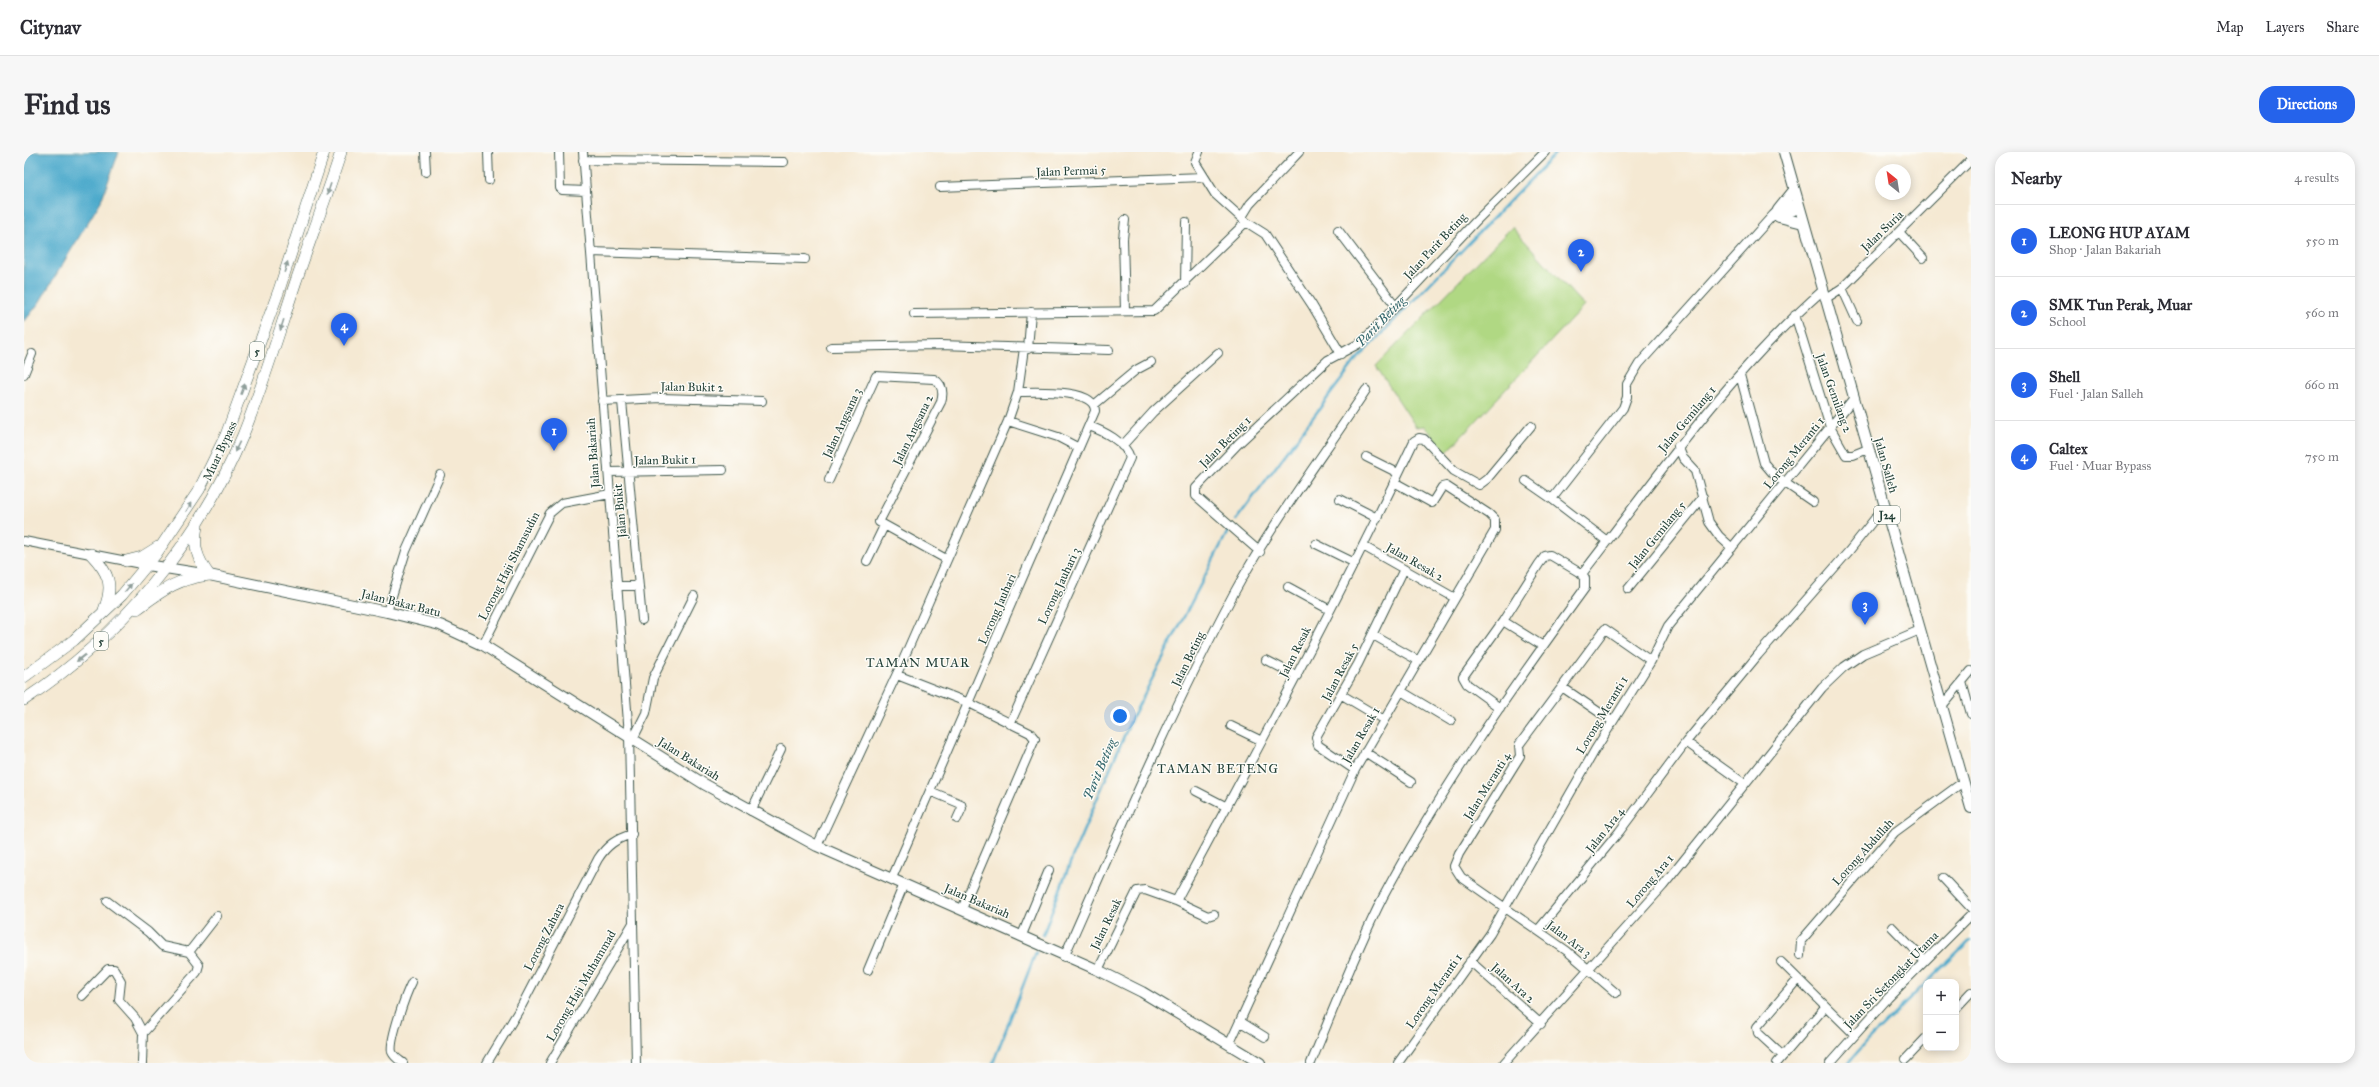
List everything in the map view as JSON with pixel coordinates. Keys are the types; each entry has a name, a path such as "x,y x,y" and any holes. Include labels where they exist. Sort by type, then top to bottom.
{"highway":[{"name":"Muar Bypass","path":"24,677 74,640 122,595 167,539 199,490 226,435 278,290 324,152"},
{"name":"Muar Bypass","path":"24,700 86,655 122,621 166,569 197,523 219,485 256,403 341,152"},
{"path":"122,621 175,583 188,578 209,575 195,549 197,523"},
{"path":"126,561 142,557 167,539"},
{"path":"91,554 100,564 109,580 110,595 103,612"}],"main road":[{"name":"Jalan Salleh","path":"1784,152 1823,295 1971,808"},
{"path":"1794,190 1776,216 1803,223"},
{"name":"Jalan Bakar Batu","path":"147,565 209,575 430,622 483,645 561,696 631,737"},
{"name":"Jalan Bakariah","path":"631,737 752,811 817,846 1022,935 1064,957 1098,970 1142,992 1260,1063"}],"street":[{"path":"425,152 426,172"},
{"path":"488,152 489,180"},
{"path":"559,152 560,188 562,190 586,191"},
{"path":"1199,152 1195,162 1203,177 1215,194 1244,220 1258,228 1271,242 1312,305 1341,354"},
{"path":"914,314 1157,310 1184,284 1244,220 1250,204 1299,152"},
{"name":"Jalan Parit Beting","path":"1341,354 1362,342 1474,222 1545,152"},
{"path":"583,156 784,162"},
{"name":"Jalan Bakariah","path":"583,156 617,586 631,737"},
{"name":"Jalan Suria","path":"1823,295 1842,288 1971,160"},
{"name":"Jalan Permai 5","path":"940,187 1203,177"},
{"path":"1552,499 1623,408 1627,384 1639,364 1696,299 1776,216 1798,206"},
{"path":"1125,220 1123,239 1126,310"},
{"path":"1184,284 1186,222"},
{"path":"1338,230 1395,305"},
{"path":"1899,232 1923,258"},
{"path":"591,252 805,259"},
{"path":"1842,288 1857,321"},
{"name":"Jalan Gemilang 1","path":"1582,574 1678,446 1795,315 1823,295"},
{"path":"817,846 897,675 946,559 1008,422 1018,392 1031,312"},
{"name":"Jalan Gemilang 2","path":"1795,315 1830,427 1846,455 1853,455 1868,449"},
{"path":"831,348 939,345 1026,349 1109,350"},
{"path":"1089,426 1103,431 1122,446 1154,412 1218,353"},
{"path":"24,374 32,354"},
{"name":"Jalan Beting 1","path":"1260,552 1196,496 1195,490 1238,444 1328,360 1341,354"},
{"path":"1018,392 1065,392 1089,401 1094,405 1136,370 1151,362"},
{"path":"1740,375 1764,463 1771,473 1813,502"},
{"name":"Jalan Angsana 3","path":"829,480 876,376"},
{"name":"Jalan Angsana 2","path":"876,376 934,378 941,386 943,396 882,524"},
{"name":"Jalan Beting","path":"1064,957 1113,846 1200,660 1235,592 1366,390"},
{"name":"Jalan Bukit 2","path":"602,401 661,398 762,401"},
{"name":"Lorong Meranti 1","path":"1398,1063 1490,934 1612,721 1650,661 1668,626 1853,399"},
{"name":"Jalan Bukit","path":"622,401 642,620"},
{"name":"Lorong Jauhari","path":"892,878 1080,448 1094,415 1094,405"},
{"path":"1008,422 1058,437 1080,448"},
{"name":"Jalan Resak","path":"1098,970 1137,891 1145,890 1176,901 1297,676 1414,441 1420,438 1427,442 1454,471 1479,485 1487,480 1531,426"},
{"name":"Lorong Jauhari 3","path":"1010,724 1130,458 1122,446"},
{"path":"1678,446 1683,458 1694,469 1704,497 1709,522 1715,532 1732,548"},
{"path":"1366,457 1398,473"},
{"name":"Jalan Bukit 1","path":"608,472 628,473 723,470"},
{"path":"387,612 406,551 440,475"},
{"path":"1526,481 1607,541"},
{"name":"Jalan Resak 1","path":"1229,1045 1241,1022 1355,770 1495,530 1495,520 1489,514 1446,486 1442,487 1432,503 1394,482"},
{"name":"Lorong Haji Shamsudin","path":"483,645 550,513 562,503 610,494"},
{"name":"Jalan Gemilang 5","path":"1628,589 1704,497"},
{"path":"1340,500 1377,518"},
{"name":"Jalan Ara 4","path":"1538,930 1619,832 1686,742 1758,655 1849,551 1884,506"},
{"path":"867,561 882,524 946,559"},
{"path":"24,541 147,565"},
{"path":"1316,544 1354,563"},
{"name":"Jalan Resak 2","path":"1363,546 1455,598"},
{"path":"1310,1063 1383,898 1435,806 1500,708 1585,588 1585,578 1582,574 1550,554 1545,556 1503,621 1463,677 1467,684 1500,708"},
{"name":"Jalan Resak 5","path":"1355,770 1316,741 1373,635 1404,569"},
{"path":"617,586 639,586"},
{"path":"1288,587 1330,610"},
{"path":"636,1063 631,737 646,713 653,678 694,596"},
{"path":"1503,621 1543,646"},
{"name":"Jalan Meranti 4","path":"1504,908 1461,877 1454,866 1455,861 1520,756 1519,745 1605,629 1650,661"},
{"name":"Lorong Ara 1","path":"1504,1063 1663,886 1822,688 1844,667 1863,654 1920,630"},
{"path":"1373,635 1419,661"},
{"path":"1266,660 1297,676"},
{"path":"1942,706 1971,671"},
{"path":"897,675 969,703 1033,735 1035,743 997,825 962,909"},
{"path":"1962,682 1971,714"},
{"path":"1562,687 1612,721"},
{"path":"1401,691 1451,721"},
{"path":"1342,695 1384,720"},
{"path":"1231,726 1262,741"},
{"path":"1686,742 1745,784"},
{"path":"752,811 781,749"},
{"path":"1365,752 1411,782"},
{"name":"Lorong Abdullah","path":"1800,954 1801,941 1895,832 1964,782"},
{"path":"930,791 961,804 962,808 957,819"},
{"path":"1196,791 1226,807"},
{"name":"Lorong Zahara","path":"487,1063 522,1005 598,859 605,848 616,839 632,834"},
{"path":"1022,935 1049,870"},
{"path":"1943,878 1971,908"},
{"path":"868,970 904,884"},
{"path":"1176,901 1208,916 1214,914"},
{"path":"107,902 148,932 166,949 189,952 198,962 199,969 143,1033"},
{"name":"Jalan Ara 3","path":"1504,908 1538,930 1589,969 1616,993"},
{"name":"Jalan Sri Setongkat Utama","path":"1830,1063 1925,961 1971,915"},
{"path":"189,952 217,916"},
{"name":"Lorong Haji Muhammad","path":"550,1063 633,922"},
{"path":"1892,927 1925,961"},
{"name":"Jalan Ara 2","path":"1470,961 1540,1024"},
{"path":"1781,962 1855,1035"},
{"path":"82,996 108,969 114,969 121,981 119,1000 135,1018 143,1033 142,1063"},
{"path":"1798,979 1757,1027 1758,1033 1780,1060 1826,1007"},
{"path":"403,1063 395,1057 392,1049 402,1003 412,982"},
{"path":"1959,1005 1971,992"},
{"path":"1241,1022 1265,1036"},
{"path":"1906,1059 1923,1041"}],"green space":[{"path":"1512,227 1584,306 1446,453 1425,426 1416,427 1376,366"}],"water":[{"path":"24,152 119,152 101,201 39,303 24,322"}],"waterway":[{"name":"Parit Beting","path":"1236,520 1356,360 1557,152"},
{"name":"Parit Beting","path":"1043,935 1073,855 1130,722 1228,531"},
{"path":"1930,979 1971,940"},
{"name":"Parit Beting","path":"993,1063 1036,952"},
{"path":"1848,1063 1867,1041 1923,986"}],"place":[{"name":"SMK Tun Perak, Muar","path":"1581,272"},
{"name":"Caltex","path":"344,346"},
{"name":"LEONG HUP AYAM","path":"554,451"},
{"name":"Shell","path":"1865,625"}],"district":[{"name":"TAMAN MUAR","path":"918,662"},
{"name":"TAMAN BETENG","path":"1218,768"}]}
